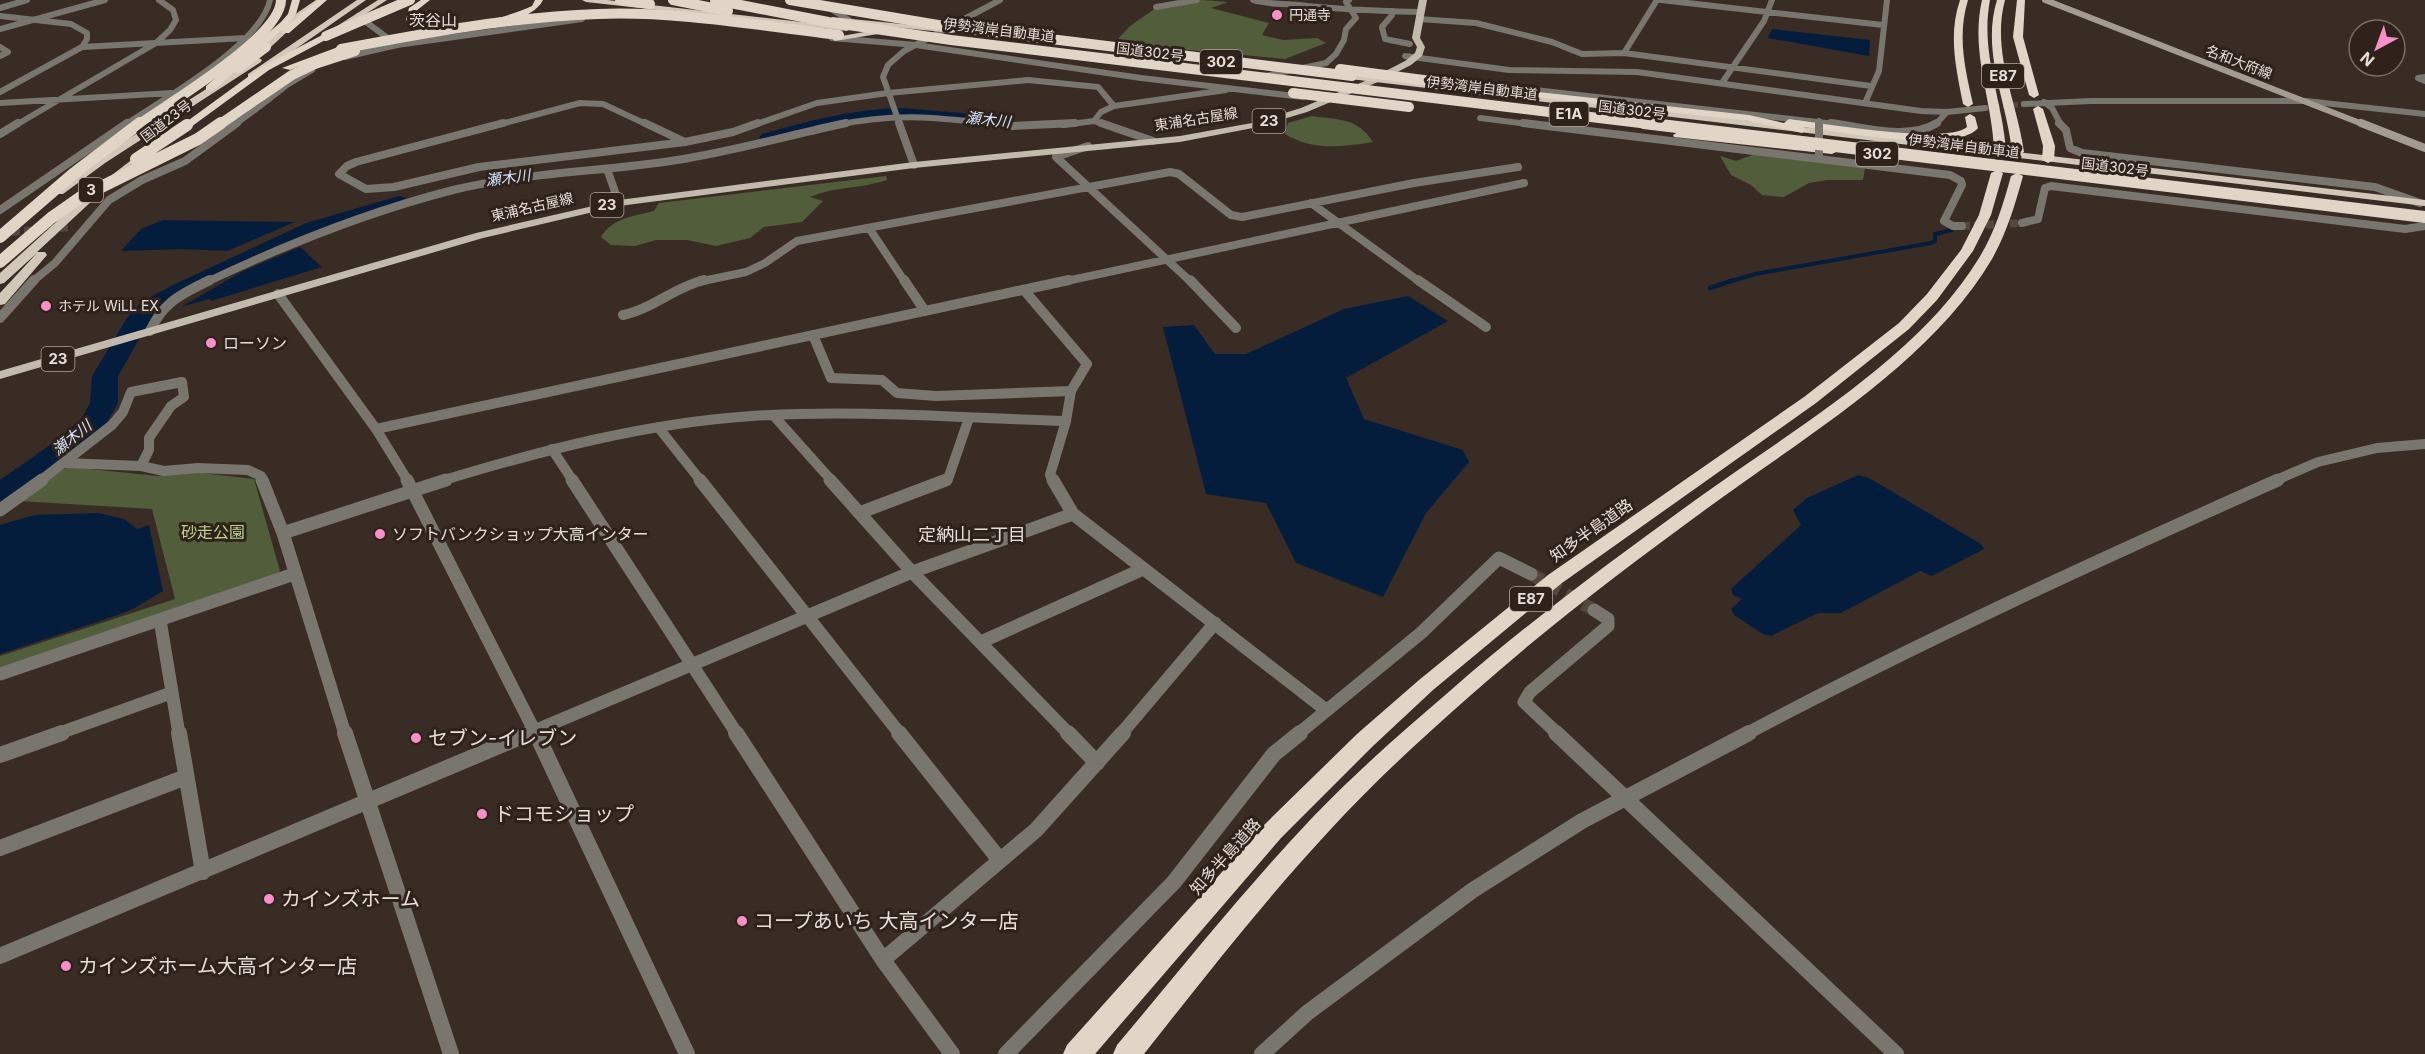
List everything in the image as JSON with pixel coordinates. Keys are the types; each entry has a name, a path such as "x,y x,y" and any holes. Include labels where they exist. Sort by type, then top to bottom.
{"highway":[{"path":"0,238 88,160 221,66 266,30 280,11 281,0"},
{"path":"210,88 284,24 292,14 296,0"},
{"path":"210,88 266,47 322,0"},
{"path":"242,70 300,15 322,0"},
{"name":"国道23号","path":"0,238 35,209 101,161 347,0"},
{"name":"国道23号","path":"0,280 86,197 259,70 362,0"},
{"path":"259,70 383,0"},
{"path":"214,107 249,80 300,49 410,0"},
{"path":"426,0 412,10 409,18 417,22 441,26 473,24 508,18 530,10 538,5 539,0"},
{"path":"620,0 982,51"},
{"path":"673,0 845,32"},
{"name":"伊勢湾岸自動車道","path":"715,0 828,22 951,40 1793,141 2424,224"},
{"name":"伊勢湾岸自動車道","path":"748,0 842,18 975,36 1684,120 2424,202"},
{"path":"783,0 915,22 1305,69 1684,120"},
{"path":"790,0 820,7"},
{"path":"1964,0 1956,23 1968,104"},
{"name":"知多半島道路","path":"1077,1054 1273,831 1365,740 1426,685 1556,579 1810,400 1904,326 1932,297 1967,251 1985,215 1997,173 2000,150 1998,115 1980,52 1979,33 1986,0"},
{"name":"E87","path":"1127,1054 1298,849 1389,757 1571,601 1864,386 1942,315 1970,280 1997,237 2005,219 2017,176 2018,152 2014,117 1994,40 1997,9 2001,0"},
{"path":"2021,0 2018,37 2034,95"},
{"path":"0,302 86,197 198,139 282,81 309,66 342,55 385,45 522,23 579,2"},
{"name":"国道302号","path":"579,2 643,3 942,30 2158,173 2424,202"},
{"name":"国道302号","path":"643,3 1329,90 2178,190 2424,224"},
{"path":"214,107 289,67 341,49 410,36 584,14 657,15 1081,62 1436,105 1793,141"},
{"path":"835,38 875,32"},
{"path":"1082,43 1282,61 1529,94 1934,139 1966,134 1972,122 1971,165"},
{"path":"1081,62 1349,100 1897,156"},
{"name":"3","path":"0,248 80,181 210,88"},
{"path":"2041,106 2049,146 2047,174"},
{"name":"3","path":"0,262 51,218 86,197 214,107"},
{"path":"1749,118 1802,130"},
{"path":"0,230 35,209"}],"main road":[{"path":"1410,57 1419,54 1421,47 1413,41 1423,0"},
{"name":"名和大府線","path":"2045,0 2425,148"},
{"name":"東浦名古屋線","path":"0,375 480,235 619,203 914,165 1153,141 1253,125 1304,110 1348,92 1388,74 1410,57"},
{"name":"東浦名古屋線","path":"1088,146 1239,121 1285,108 1410,57"}],"street":[{"path":"0,8 27,0"},
{"path":"0,29 105,0"},
{"path":"0,134 156,43 170,30 176,20 173,10 159,0"},
{"path":"0,210 213,65 246,38 264,19 269,11 270,0"},
{"path":"798,0 826,6 849,20"},
{"path":"914,165 891,103 883,77 884,69 895,57 1000,0"},
{"path":"1156,7 1197,0"},
{"path":"1253,0 1266,4 1392,11 1476,23 1552,42 1582,54 1624,53 1871,86"},
{"path":"1094,120 1101,112 1114,106 1222,92 1249,80 1288,69 1326,63 1336,54 1344,40 1346,28 1356,18 1346,2 1349,0"},
{"path":"1624,53 1659,0 1883,25"},
{"path":"1722,82 1764,21 1772,0"},
{"path":"1865,103 1879,71 1887,0"},
{"path":"641,17 643,3"},
{"path":"1392,11 1392,15 1382,27 1384,39 1413,41"},
{"path":"0,16 81,27 87,33 87,39 81,47 0,92"},
{"path":"358,16 397,45"},
{"path":"0,318 28,285 55,263 109,200 142,180 185,161 297,78 323,65 360,53 397,45 495,33 578,19 641,17 689,20 835,38 916,45 1142,78 1234,87 1310,98"},
{"path":"81,47 246,38"},
{"path":"0,47 8,52 0,56"},
{"path":"1410,57 1509,70 1637,72 1921,111 1947,112 1985,108"},
{"path":"1388,74 1820,121 1881,130 1912,131 1933,127 1942,120 1947,112"},
{"path":"685,142 603,104 580,103 356,162 346,166 339,174 358,186 378,189 487,165 685,142 733,132 817,103 888,93 1028,80 1098,87 1114,106"},
{"path":"0,103 174,93"},
{"path":"2041,106 2306,101 2425,114"},
{"path":"2024,104 2052,108 2057,120 2066,130 2068,145 2076,152 2385,189 2424,202"},
{"path":"145,332 159,312 184,293 316,232 454,190 517,178 702,156 856,120 897,116 942,117 1013,126 1061,125 1094,120 1153,141"},
{"path":"1480,118 1950,175 1961,181 1962,185 1944,221 1953,226 1962,226"},
{"path":"1819,158 1820,121"},
{"path":"1088,146 1056,157 1236,328"},
{"path":"2158,173 2182,165"},
{"path":"623,315 635,314 684,286 702,280 754,270 797,241 1170,172 1179,174 1231,215 1242,217 1436,178 1518,166"},
{"path":"607,169 619,203"},
{"path":"376,429 1524,183"},
{"path":"2022,223 2038,219 2045,188 2051,186 2405,229 2424,224"},
{"path":"2178,190 2234,208"},
{"path":"0,203 14,202"},
{"path":"1311,203 1486,327"},
{"path":"72,227 85,226"},
{"path":"869,228 925,311"},
{"path":"1024,290 1087,364 1071,391 1066,421 1050,475 1073,514 1326,710"},
{"path":"278,294 376,429 414,490 535,731 687,1054"},
{"path":"813,335 831,378 882,380 897,393 936,396 1071,391"},
{"path":"0,510 65,463 112,425 123,412 131,392 182,382 184,397 171,406 149,438 149,450 141,466"},
{"path":"283,533 414,490 552,449 658,427 732,417 773,415 855,414 1066,421"},
{"path":"773,415 912,572 1097,763"},
{"path":"859,513 948,479 969,418"},
{"path":"658,427 999,859"},
{"path":"1262,1054 1307,1013 1473,890 1582,821 1856,676 2154,535 2318,462 2377,448 2425,444"},
{"path":"552,449 883,960 952,1054"},
{"path":"65,463 141,466 164,471 198,468 256,472 261,476 283,533 366,801 451,1054"},
{"path":"0,956 912,572 1073,514"},
{"path":"1006,1054 1174,882 1274,754 1421,633 1499,558 1531,574"},
{"path":"981,642 1143,569"},
{"path":"0,674 294,574"},
{"path":"1594,610 1608,619 1608,626 1530,692 1524,702 1896,1054"},
{"path":"160,621 203,872"},
{"path":"883,960 999,859 1036,830 1097,763 1215,623"},
{"path":"0,755 171,693"},
{"path":"0,848 186,777"}],"green space":[{"path":"1202,0 1228,2 1211,8 1269,23 1262,35 1283,40 1317,38 1326,43 1285,59 1114,43 1130,26 1156,8"},
{"path":"1312,116 1339,119 1354,124 1373,142 1338,146 1317,145 1285,134 1288,123"},
{"path":"1755,154 1865,168 1863,180 1827,180 1809,183 1784,197 1762,195 1751,185 1731,175 1720,156 1736,161"},
{"path":"886,176 887,180 877,183 819,193 810,197 823,201 802,222 764,227 750,238 716,246 687,240 656,240 635,246 611,245 601,237 617,222 654,211 659,203"},
{"name":"砂走公園","path":"70,467 158,476 193,472 254,479 280,571 275,576 0,669 0,656 175,599 152,509 19,501 61,470"}],"water":[{"path":"1772,29 1870,40 1869,56 1768,38"},
{"path":"163,220 295,222 227,251 181,249 121,251 141,229"},
{"path":"300,247 322,267 211,301 209,299 181,307 243,271"},
{"path":"1408,296 1448,321 1346,378 1364,419 1463,450 1469,462 1426,513 1383,597 1296,563 1266,503 1206,494 1163,327 1194,325 1215,354 1246,354 1344,309"},
{"path":"1858,475 1869,478 1981,544 1984,549 1932,576 1920,571 1841,613 1818,613 1771,636 1763,634 1734,615 1731,609 1742,599 1733,595 1731,589 1801,525 1793,510 1807,498"},
{"path":"98,513 124,519 137,529 149,525 163,591 133,609 115,616 0,654 0,525 35,515"}],"waterway":[{"name":"瀬木川","path":"769,138 869,115 901,113 998,122"},
{"name":"瀬木川","path":"0,494 67,446 93,423 104,403 105,376 139,318 150,307 181,290 314,228 399,202"},
{"path":"1729,282 1755,274 1931,243 1935,241 1935,234 1952,230"},
{"path":"1710,288 1734,280"}],"tunnel":[{"path":"1985,108 2024,104"},
{"path":"1962,226 2022,223"},
{"path":"0,233 72,227"},
{"path":"1531,574 1594,610"}],"place":[{"name":"円通寺","path":"1277,15"},
{"name":"ホテル WiLL EX","path":"46,306"},
{"name":"ローソン","path":"211,343"},
{"name":"ソフトバンクショップ大高インター","path":"380,534"},
{"name":"セブン-イレブン","path":"416,738"},
{"name":"ドコモショップ","path":"482,814"},
{"name":"カインズホーム","path":"269,899"},
{"name":"コープあいち 大高インター店","path":"742,921"},
{"name":"カインズホーム大高インター店","path":"66,966"}],"district":[{"name":"茨谷山","path":"433,20"},
{"name":"定納山二丁目","path":"972,535"}]}
